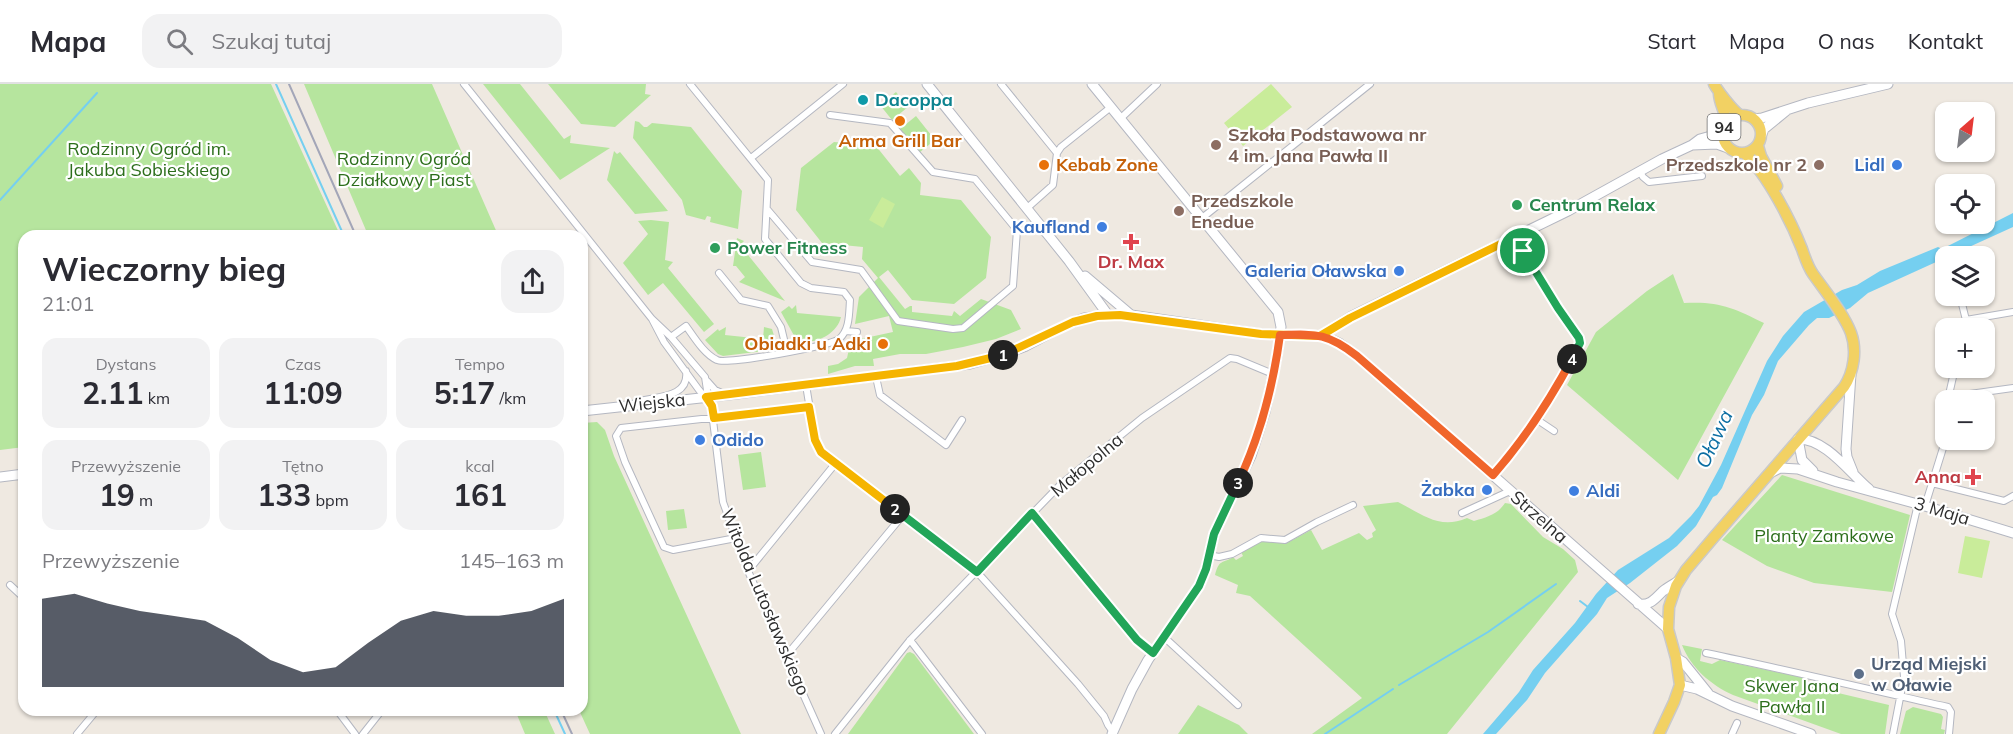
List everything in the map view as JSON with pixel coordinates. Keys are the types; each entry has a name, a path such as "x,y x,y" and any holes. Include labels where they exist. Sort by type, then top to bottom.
{"main road":[{"name":"94","path":"1717,88 1734,112 1740,115"},
{"name":"94","path":"1717,88 1725,114 1723,140 1728,148 1736,153 1745,154 1755,163 1768,181 1803,256 1813,274 1824,287"},
{"name":"94","path":"1725,127 1731,119 1740,115 1754,119 1760,126 1762,134 1758,146 1762,158 1807,246 1824,287 1849,329 1853,345 1852,372"},
{"name":"94","path":"1745,154 1758,146"},
{"path":"1659,734 1680,685 1668,629 1670,604 1680,580 1844,387 1852,372"}],"street":[{"path":"464,84 581,230"},
{"path":"671,337 686,326 710,355 721,362 835,343 846,331 850,300 844,292 811,288 801,283 765,240 768,180 690,84"},
{"path":"751,158 843,84"},
{"path":"927,84 1069,261 1109,315 1112,308 1108,298"},
{"path":"1001,84 1057,153"},
{"path":"1092,84 1278,312 1281,322 1273,374 1259,435 1214,534 1206,569 1199,586 1153,653 1132,689 1113,733"},
{"path":"1121,118 1157,84"},
{"path":"1202,218 1370,84"},
{"path":"1754,119 1882,85"},
{"path":"1026,208 1053,185 1057,153 1067,141 1111,107"},
{"path":"1762,134 1764,129 1787,110"},
{"path":"767,209 812,262 861,270 898,321 953,329 963,328 1012,286 1017,230 975,179 933,172 890,123 830,115"},
{"path":"1320,336 1350,318 1568,211 1662,159 1692,146 1701,139 1718,134 1725,127"},
{"path":"1692,146 1717,144 1728,148"},
{"path":"1640,172 1648,182 1702,176"},
{"path":"1493,475 1510,456 1538,416 1580,343 1575,331 1513,238"},
{"path":"588,239 652,319 671,337 715,390 727,395"},
{"path":"1069,261 1108,298 1131,315"},
{"path":"719,273 741,300 768,306 781,327 786,352"},
{"path":"1086,318 1094,304 1094,296"},
{"path":"1978,318 2013,312"},
{"name":"Wiejska","path":"588,410 970,364 997,358 1086,318 1109,315 1131,315 1280,335 1320,336"},
{"path":"652,319 664,342 706,397"},
{"path":"846,331 857,332"},
{"name":"Strzelna","path":"1320,336 1331,339 1357,356 1668,629"},
{"name":"Małopolna","path":"835,734 910,640 1061,484 1142,418 1230,358 1236,358 1273,374"},
{"path":"621,406 676,394 683,389 686,382 686,371"},
{"path":"1852,372 1846,449 1850,467 1858,479"},
{"path":"876,377 880,395 946,445 962,420"},
{"path":"706,397 707,381"},
{"path":"806,385 816,444 821,452 977,572 1104,716 1113,733"},
{"path":"1995,391 2013,388"},
{"name":"Witolda Lutosławskiego","path":"706,397 712,406 714,418 723,502 748,571 821,734"},
{"name":"Wiejska","path":"736,538 673,550 664,547 625,462 616,436 621,428 809,407"},
{"path":"1538,416 1554,431"},
{"name":"3 Maja","path":"1823,477 1802,460 1798,440 1816,442 1822,446 1871,491"},
{"path":"1893,734 1904,671 1901,641 1892,614 1922,505 1942,450"},
{"path":"748,571 835,464"},
{"name":"3 Maja","path":"1768,474 1776,469 1798,469 2013,533"},
{"path":"0,472 18,470"},
{"path":"0,477 18,475"},
{"path":"1932,483 2004,501 2013,496"},
{"path":"1462,513 1510,491"},
{"path":"1209,555 1219,557 1232,554 1261,538 1286,540 1353,505"},
{"path":"1032,513 1137,640 1153,653"},
{"path":"785,654 791,650 903,515"},
{"path":"1637,603 1645,604 1653,601 1680,580"},
{"path":"10,585 18,592"},
{"path":"1164,637 1238,705"},
{"path":"910,640 982,734"},
{"path":"1706,653 1858,685 1948,707 1951,712 1949,734"},
{"path":"1676,658 1683,662 1710,695"},
{"path":"1680,685 1697,688 1732,706 1809,734"},
{"path":"77,734 92,716"},
{"path":"342,716 355,734"},
{"path":"363,734 377,716"},
{"path":"1104,716 1118,722"},
{"path":"1732,734 1737,723"}],"green space":[{"name":"Rodzinny Ogród im. Jakuba Sobieskiego","path":"0,84 271,84 338,230 18,230 18,448 0,450"},
{"name":"Rodzinny Ogród Działkowy Piast","path":"304,84 432,84 496,230 366,230"},
{"path":"483,84 520,84 564,139 571,135 570,143 610,148 560,180"},
{"path":"548,84 646,84 645,94 651,95 615,127 581,124"},
{"path":"1271,84 1292,107 1243,146 1224,123"},
{"path":"896,92 908,107 892,120 880,105"},
{"path":"916,116 935,140 920,152 900,129"},
{"path":"635,121 644,127 652,123 691,127 742,191 738,229 710,222 711,217 707,216 705,220 686,215 682,200 633,138"},
{"path":"834,142 876,146 900,176 909,168 921,183 920,195 961,200 991,237 986,278 954,304 912,300 888,270 879,277 905,309 912,306 912,312 952,316 954,311 960,316 981,299 1011,310 1021,329 996,339 963,347 926,354 900,354 873,359 874,366 855,366 828,374 828,366 838,364 847,358 849,349 847,344 851,342 853,345 857,343 856,340 893,332 889,316 855,324 859,297 878,278 862,259 863,247 822,243 796,210 801,168"},
{"path":"614,151 617,154 620,152 668,211 635,214 607,180"},
{"path":"882,197 895,204 883,228 869,220"},
{"path":"638,221 669,222 665,260 673,262 668,268 714,324 704,332 663,283 648,295 623,263 648,234"},
{"path":"737,238 744,241 740,245 785,301 739,282 745,277 736,266 733,266"},
{"path":"1673,274 1684,303 1717,304 1764,323 1678,480 1567,385 1596,332 1647,291"},
{"path":"796,305 797,313 841,317 839,323 830,334 817,340 797,341 781,312 789,306 792,309"},
{"path":"726,327 725,335 763,339 764,327 772,329 775,339 773,345 764,351 723,356 718,354 705,340 718,329 719,331"},
{"path":"597,422 605,430 614,456 741,734 590,734 582,716 588,716 588,423"},
{"path":"761,452 766,487 743,490 738,455"},
{"name":"Planty Zamkowe","path":"1782,475 1910,515 1892,592 1814,583 1767,566 1722,540"},
{"path":"1398,502 1423,516 1448,522 1467,518 1474,521 1495,513 1505,503 1511,504 1543,537 1563,549 1575,560 1578,572 1447,734 1312,734 1362,698 1250,596 1236,593 1238,585 1215,575 1216,570 1221,563 1233,557 1236,560 1243,556 1241,552 1256,543 1264,540 1287,543 1311,530 1322,550 1359,533 1367,540 1373,537 1372,533 1376,530 1363,506"},
{"path":"684,509 687,528 668,530 666,511"},
{"path":"1965,536 1990,541 1982,578 1958,573"},
{"name":"Skwer Jana Pawła II","path":"1682,645 1702,649 1700,661 1712,664 1720,660 1805,678 1808,684 1817,688 1889,705 1885,734 1841,734 1733,695 1703,675 1691,661"},
{"path":"910,652 914,654 974,734 848,734"},
{"path":"1198,705 1239,725 1248,734 1178,734"},
{"path":"1913,707 1941,714 1943,717 1941,729 1945,730 1944,734 1900,734 1906,711"},
{"path":"518,716 547,716 555,734 525,734"}],"water":[{"path":"2013,213 2013,227 1971,246 1948,246 1972,234 1995,234 1995,222"},
{"path":"1935,248 1935,263 1868,293 1850,308 1829,318 1817,318 1809,325 1778,361 1764,395 1752,415 1722,488 1713,497 1696,526 1677,546 1607,598 1597,614 1545,673 1527,700 1496,734 1483,734 1519,692 1533,670 1618,570 1669,538 1699,506 1721,465 1767,361 1783,336 1804,312 1880,271"}],"waterway":[{"path":"276,84 341,230"},
{"path":"0,200 97,93"},
{"path":"1399,685 1488,632 1556,584"},
{"path":"1580,601 1588,607"},
{"path":"1325,734 1393,689"},
{"path":"557,716 565,734"}],"railway":[{"path":"289,84 353,230"},
{"path":"564,716 572,734"}],"place":[{"name":"Dacoppa","path":"863,100"},
{"name":"Arma Grill Bar","path":"900,121"},
{"name":"Szkoła Podstawowa nr 4 im. Jana Pawła II","path":"1216,145"},
{"name":"Kebab Zone","path":"1044,165"},
{"name":"Przedszkole nr 2","path":"1819,165"},
{"name":"Lidl","path":"1897,165"},
{"name":"Centrum Relax","path":"1517,205"},
{"name":"Przedszkole Enedue","path":"1179,211"},
{"name":"Kaufland","path":"1102,227"},
{"name":"Dr. Max","path":"1131,242"},
{"name":"Power Fitness","path":"715,248"},
{"name":"Galeria Oławska","path":"1399,271"},
{"name":"Obiadki u Adki","path":"883,344"},
{"name":"Odido","path":"700,440"},
{"name":"Anna","path":"1973,477"},
{"name":"Żabka","path":"1487,490"},
{"name":"Aldi","path":"1574,491"},
{"name":"Urząd Miejski w Oławie","path":"1859,674"}],"route":[{"path":"1523,251 1513,238 1350,318 1320,336 1314,335 1280,335 1261,334 1131,315 1108,315 1084,318 997,358 970,364 706,397 712,406 714,418 809,407 816,444 826,457 977,572 1032,513 1137,640 1153,653 1193,597 1202,579 1214,534 1259,435 1280,335 1308,334 1314,335 1327,337 1339,343 1357,356 1493,475 1510,456 1539,414 1580,343 1575,331 1523,251"}],"water label":[{"name":"Oława","path":"1714,439"}]}
